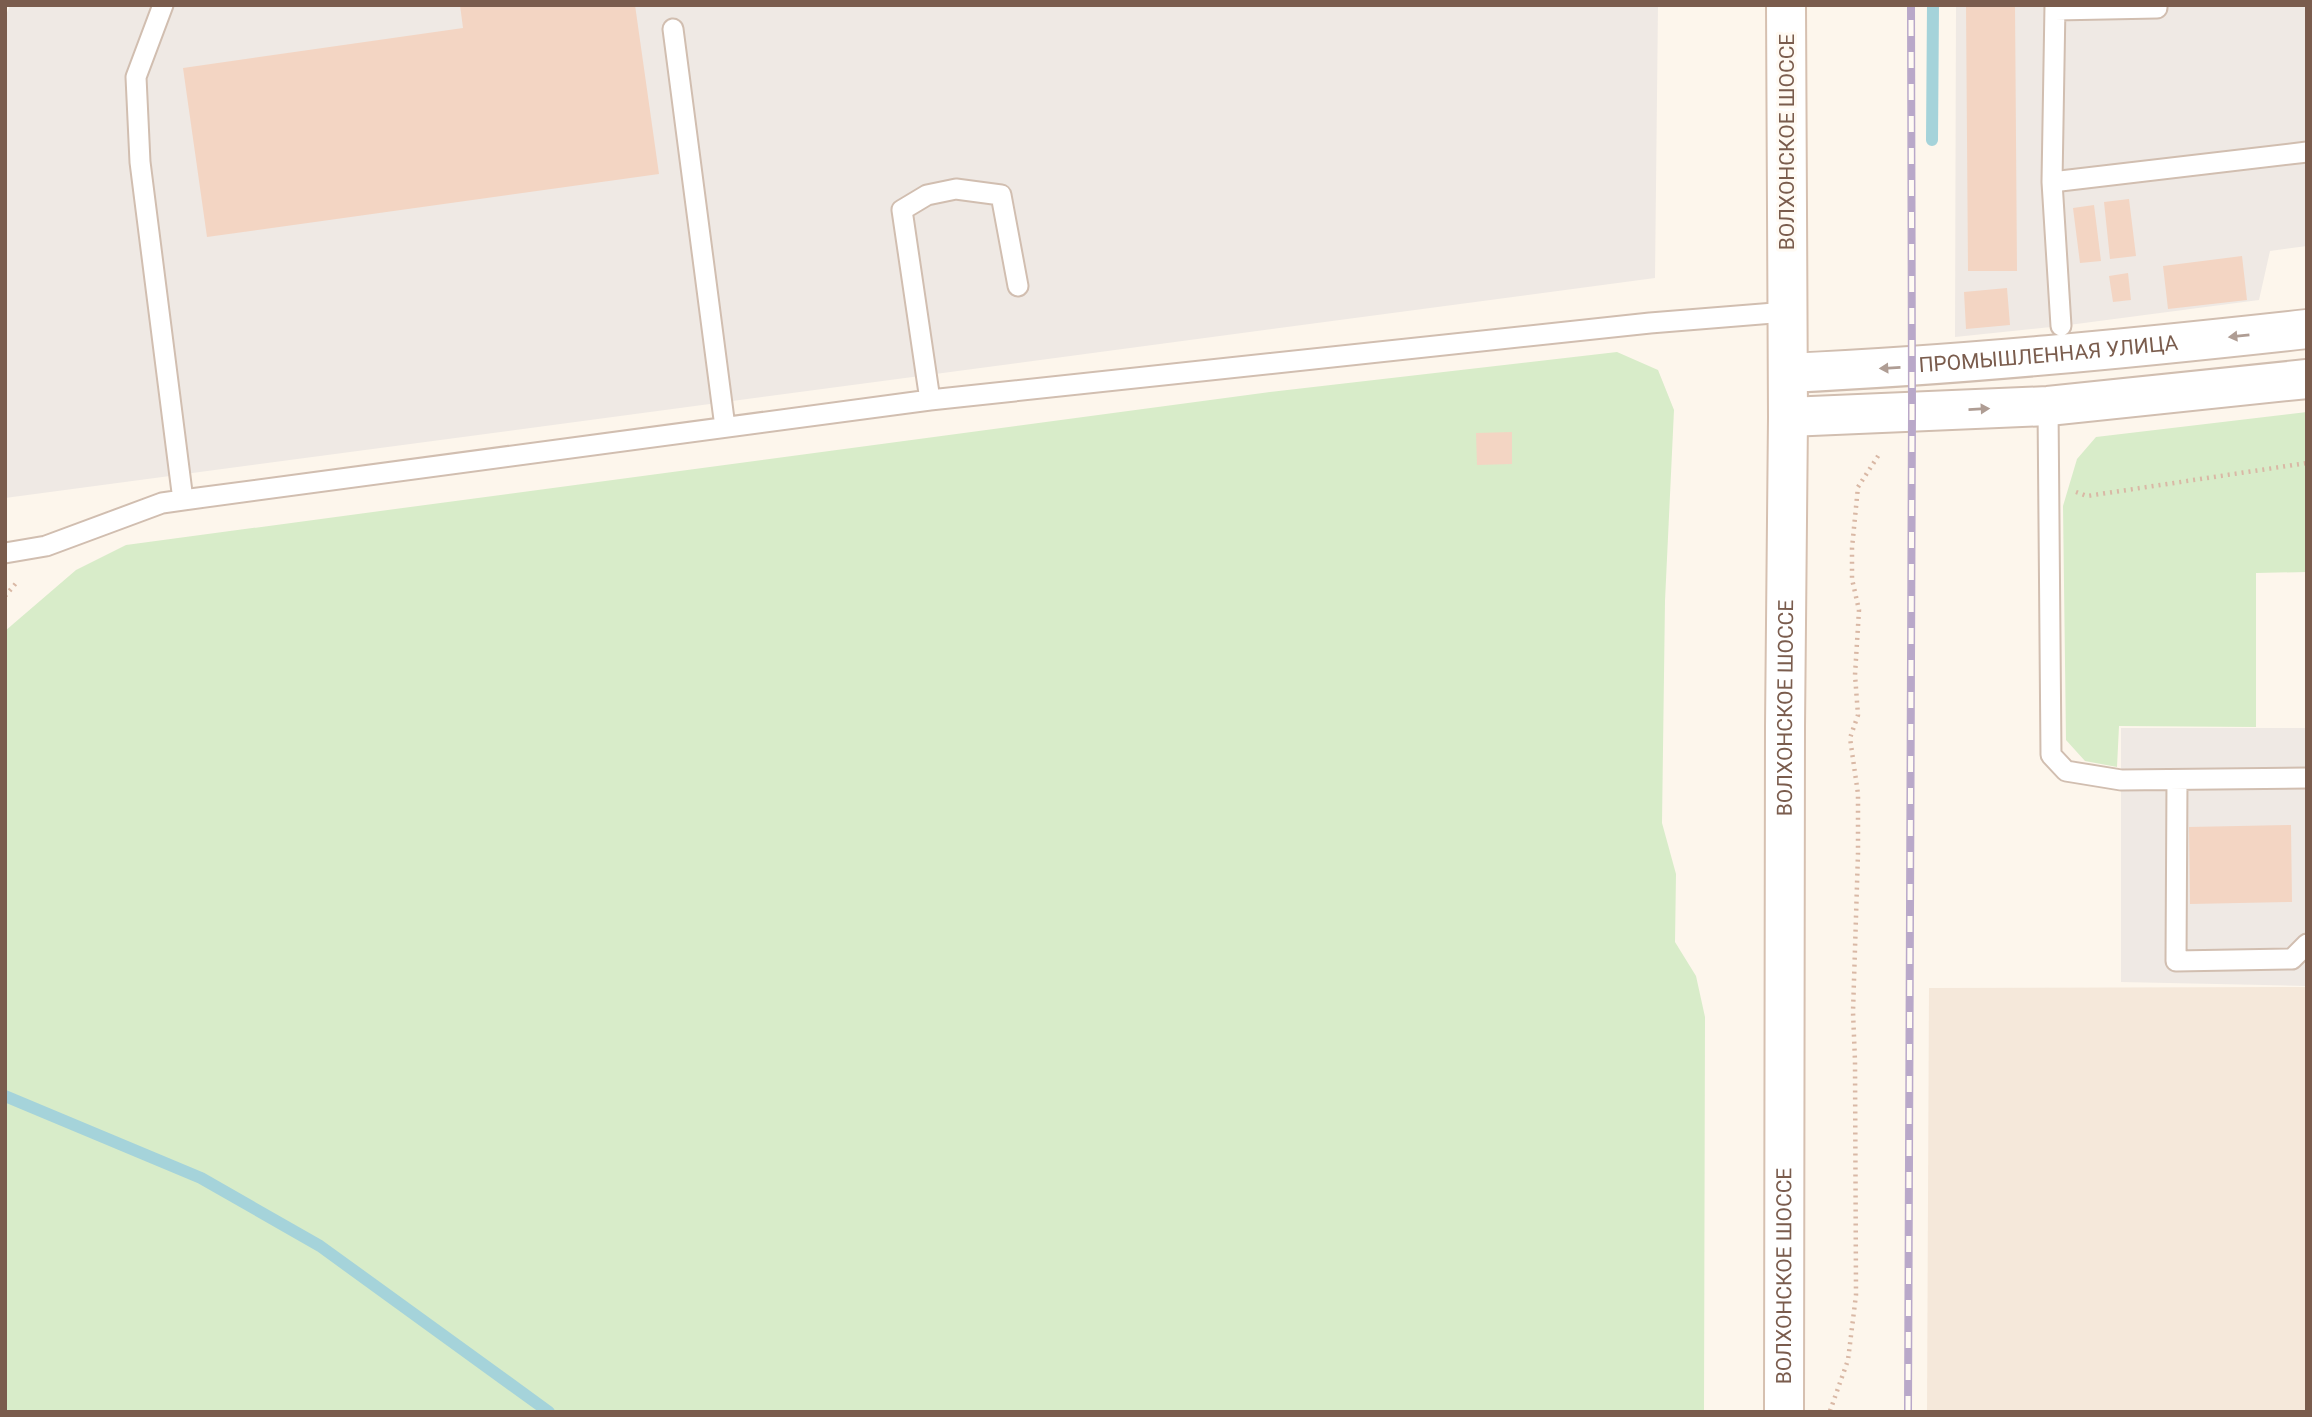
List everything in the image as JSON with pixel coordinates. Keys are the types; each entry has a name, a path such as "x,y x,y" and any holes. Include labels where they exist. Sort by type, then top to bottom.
{"main road":[{"name":"ВОЛХОНСКОЕ ШОССЕ","path":"1784,1412 1788,417 1786,5"},
{"name":"ПРОМЫШЛЕННАЯ УЛИЦА","path":"1788,373 1912,367 2307,329"},
{"path":"1788,417 2048,406 2307,379"}],"lane":[{"path":"163,5 136,76 140,162 183,500"},
{"path":"2061,326 2052,181 2055,7 2157,8 2157,5"},
{"path":"673,29 725,427"},
{"path":"2052,181 2307,152"},
{"path":"930,400 902,210 927,195 956,189 1001,195 1018,286"},
{"path":"5,553 46,546 162,503 183,500 930,400 1650,323 1787,312"},
{"path":"2048,406 2051,755 2066,771 2121,780 2307,778"},
{"path":"2177,780 2176,961 2292,959 2307,944"}],"path":[{"path":"1830,1411 1848,1360 1856,1295 1853,1012 1858,805 1850,738 1858,715 1855,675 1859,610 1852,579 1852,548 1858,487 1891,433 1890,413"},
{"path":"2049,474 2066,488 2087,496 2307,463"}],"shaded area":[{"path":"10,5 1658,5 1655,278 5,498 5,18"},
{"path":"1956,5 2307,5 2307,246 2270,251 2259,300 1955,337"},
{"path":"2121,728 2307,728 2307,986 2121,982"},
{"path":"2307,987 2307,1412 1927,1412 1929,988"}],"green space":[{"path":"1617,352 1658,370 1674,410 1665,601 1662,823 1676,874 1675,942 1696,976 1705,1017 1704,1412 5,1412 5,631 76,570 126,545 1270,392"},
{"path":"2307,412 2307,572 2256,573 2256,727 2119,726 2117,767 2085,761 2066,740 2063,506 2077,459 2096,437"}],"building":[{"path":"460,5 635,5 659,174 207,237 183,68 463,28"},
{"path":"1966,5 2015,5 2017,271 1968,271"},
{"path":"2129,199 2136,256 2110,259 2104,202"},
{"path":"2094,205 2101,261 2080,263 2073,208"},
{"path":"2242,256 2247,300 2168,309 2163,266"},
{"path":"2128,273 2131,300 2113,302 2109,276"},
{"path":"2007,288 2010,325 1966,329 1964,292"},
{"path":"1512,432 1512,464 1477,465 1476,433"},
{"path":"2291,825 2292,902 2190,904 2189,827"}],"waterway":[{"path":"1932,140 1933,5"},
{"path":"5,1096 201,1178 320,1246 549,1412"}],"railway":[{"path":"1908,1412 1911,5"}]}
